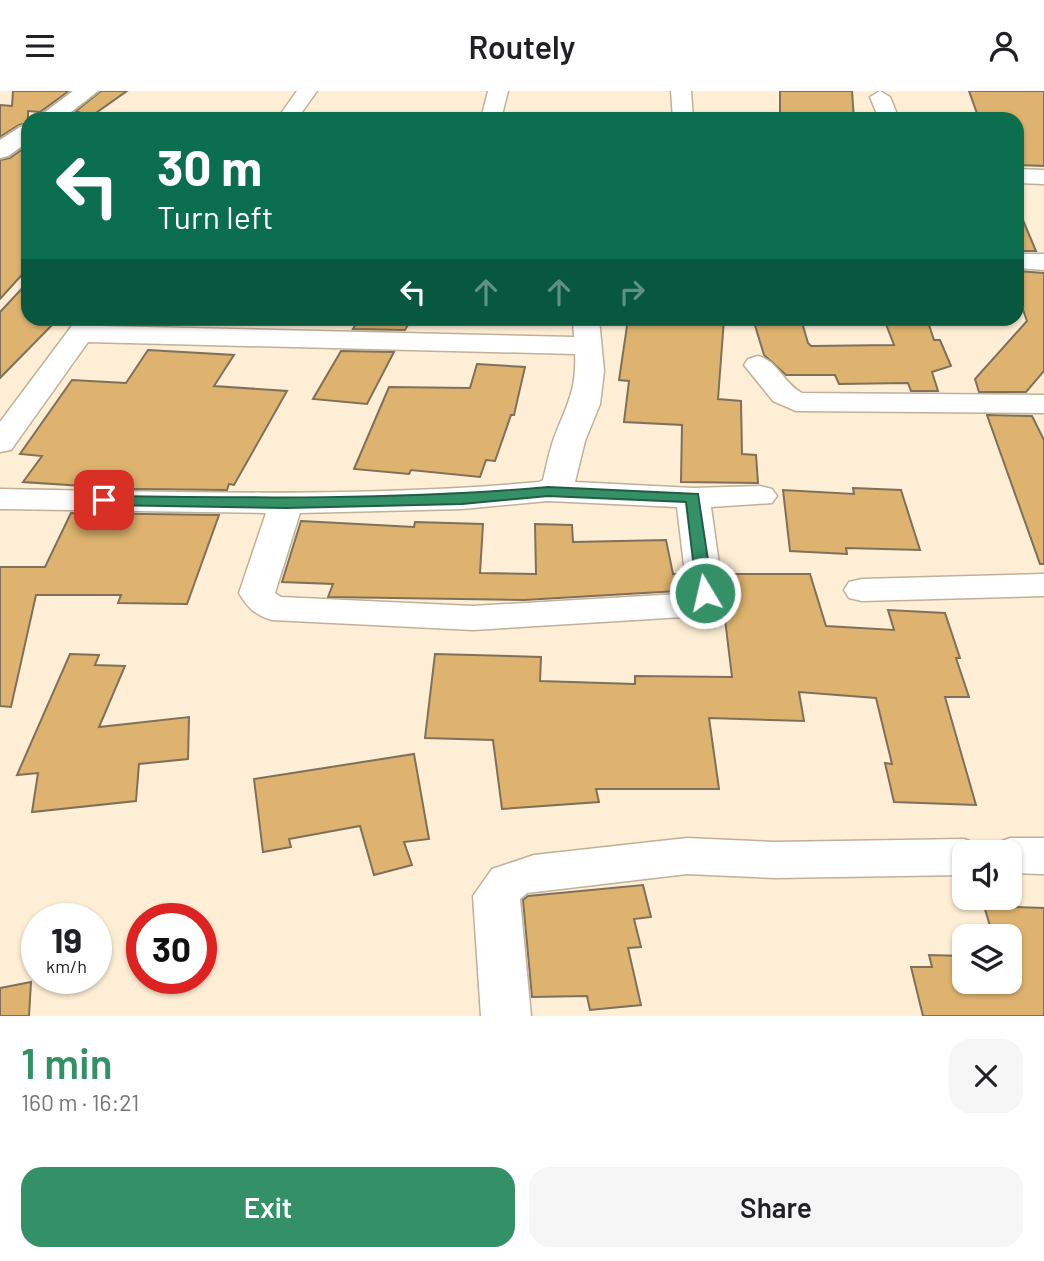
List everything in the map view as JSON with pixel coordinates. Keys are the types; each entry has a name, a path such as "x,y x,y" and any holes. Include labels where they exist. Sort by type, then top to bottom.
{"street":[{"path":"56,112 87,91"},
{"path":"292,112 307,91"},
{"path":"493,112 498,91"},
{"path":"681,91 682,112"},
{"path":"880,97 886,112"},
{"path":"0,151 21,137"},
{"path":"1024,176 1044,177"},
{"path":"1024,262 1044,263"},
{"path":"0,443 87,326 586,332 590,371 585,404 569,441 558,484 548,491"},
{"path":"758,365 783,395 796,402 1044,404"},
{"path":"0,499 286,503 462,499 548,491 693,498 761,496"},
{"path":"286,503 257,593 261,601 272,608 473,618 683,604 699,600 705,593 693,498"},
{"path":"862,590 1044,585"},
{"path":"506,1016 496,895 505,882 512,878 534,873 687,856 775,860 952,857"},
{"path":"1022,856 1044,856"}],"building":[{"path":"13,91 69,91 40,112 21,112 21,125 0,137 0,105 12,106"},
{"path":"101,91 127,91 97,112 76,111"},
{"path":"780,91 852,91 854,112 780,112"},
{"path":"969,91 1044,91 1044,166 1024,165 1024,112 976,112"},
{"path":"21,150 21,276 0,299 0,160 10,158"},
{"path":"1024,223 1036,251 1024,251"},
{"path":"1024,272 1044,273 1044,371 1026,392 979,392 975,379 1027,321 1024,313"},
{"path":"21,290 21,326 51,326 0,378 0,312"},
{"path":"355,326 407,326 405,330 353,329"},
{"path":"627,326 723,326 718,399 741,401 742,454 756,455 758,483 681,482 682,425 624,422 629,381 619,380"},
{"path":"755,326 803,326 811,346 894,345 887,326 929,326 934,340 940,340 951,366 932,372 938,391 911,391 908,383 839,384 835,375 786,375 764,355"},
{"path":"148,350 234,355 214,386 287,391 234,485 229,484 227,490 135,489 82,488 83,486 23,482 42,456 20,454 72,380 126,383"},
{"path":"341,351 394,352 367,404 313,399"},
{"path":"477,364 525,367 514,415 511,415 495,461 486,460 480,477 411,470 409,474 354,469 389,387 470,388"},
{"path":"987,415 1032,416 1044,440 1044,564 1040,564"},
{"path":"853,488 901,490 920,550 846,548 847,554 790,551 783,490 854,494"},
{"path":"71,513 219,515 187,604 118,603 121,595 36,595 11,707 0,706 0,567 45,567"},
{"path":"301,521 414,527 415,522 483,524 480,573 536,574 535,524 572,525 573,542 666,540 673,574 682,574 684,588 678,591 524,600 328,597 333,584 282,582"},
{"path":"723,574 810,574 826,626 894,630 888,610 945,613 969,697 945,697 976,805 894,802 885,763 892,764 876,698 799,692 804,721 709,718 719,789 596,789 599,802 502,809 493,740 425,738 435,654 541,657 540,681 635,684 635,676 732,677 723,603 719,603 726,593"},
{"path":"70,654 99,655 95,665 125,666 99,727 189,717 188,759 139,764 136,801 32,812 38,773 17,775"},
{"path":"414,754 429,839 404,842 412,865 374,875 360,826 289,839 291,847 263,852 254,779"},
{"path":"643,885 651,917 634,919 641,947 628,948 641,1005 590,1010 587,996 532,997 523,900 528,896"},
{"path":"1044,908 1044,1016 923,1016 911,967 932,967 929,955 952,956 952,994 1022,994 1022,924 989,924 985,910"},
{"path":"21,984 21,994 30,994 29,1016 0,1016 0,988"}],"route":[{"path":"104,500 286,503 462,499 548,491 693,498 705,593"}]}
